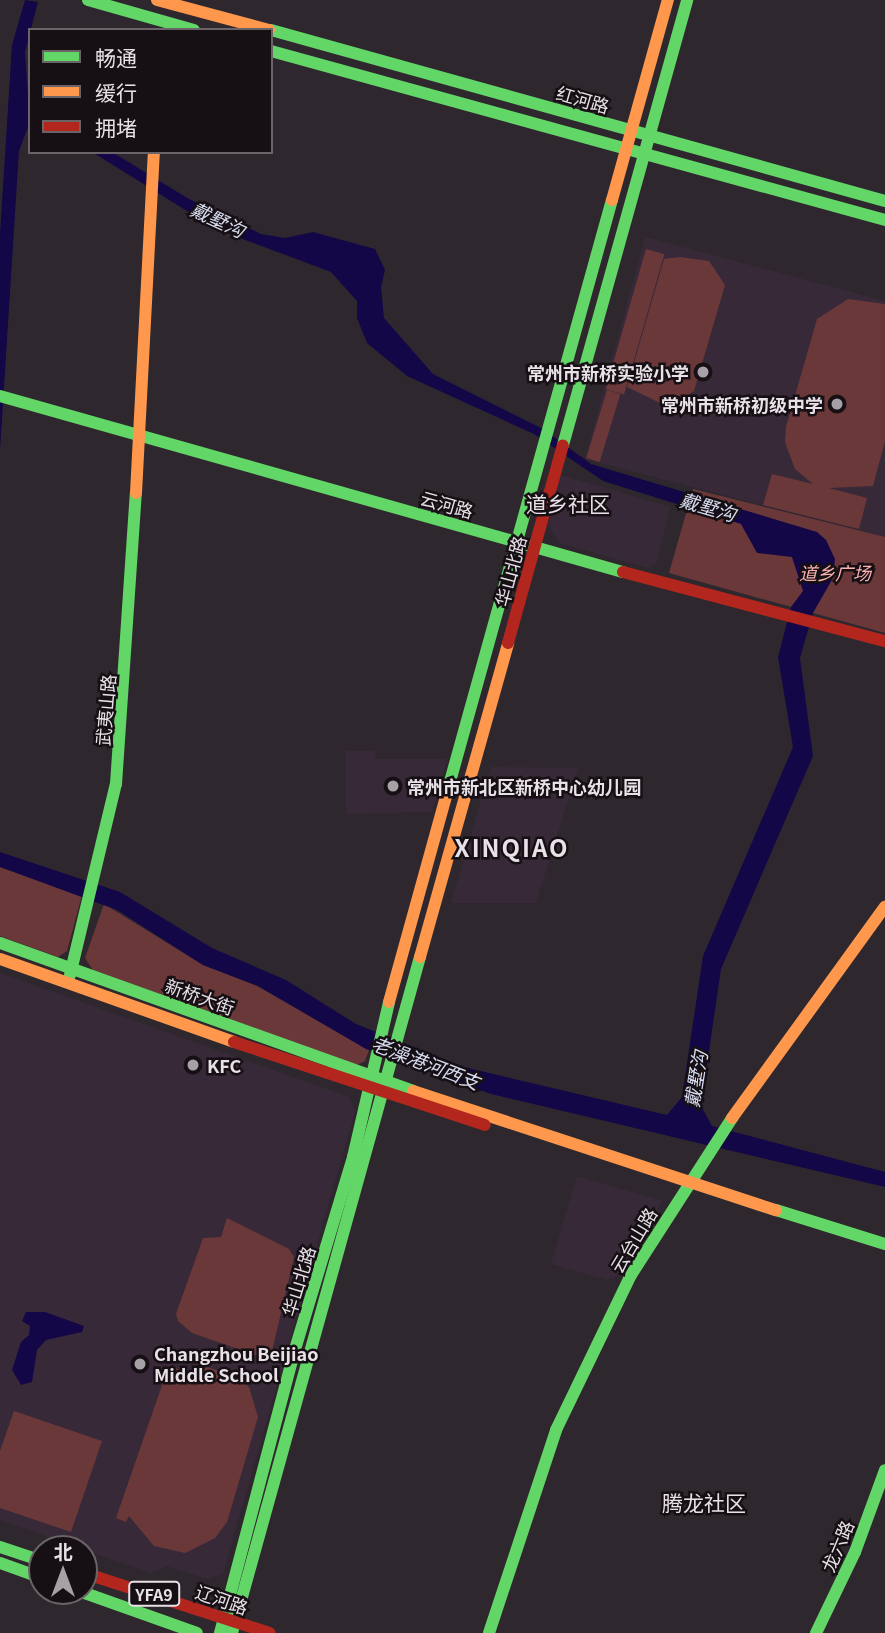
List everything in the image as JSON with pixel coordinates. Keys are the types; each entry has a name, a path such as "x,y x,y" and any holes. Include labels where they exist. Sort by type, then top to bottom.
{"street":[{"path":"88,0 165,26 167,1"},
{"name":"华山北路","path":"220,1633 230,1624 387,1088 534,548 557,456 558,428 640,134 668,0"},
{"name":"华山北路","path":"640,134 687,0"},
{"name":"红河路","path":"167,1 263,28"},
{"name":"红河路","path":"273,31 885,201"},
{"path":"273,52 885,220"},
{"name":"武夷山路","path":"153,154 155,175"},
{"name":"武夷山路","path":"70,976 116,784 124,709 141,436 146,426 153,195 159,154"},
{"name":"云河路","path":"5,398 519,544 885,641"},
{"name":"华山北路","path":"230,1624 293,1356 353,1157 373,1059 385,1025 545,450 558,428"},
{"name":"云台山路","path":"489,1633 556,1430 631,1275 710,1149 885,907"},
{"name":"新桥大街","path":"0,943 70,976 367,1089 387,1088"},
{"name":"新桥大街","path":"0,959 70,976 370,1075 387,1088"},
{"path":"387,1088 885,1244"},
{"path":"688,1184 885,1252"},
{"name":"龙六路","path":"816,1633 855,1552 885,1470"},
{"path":"0,1547 28,1556"},
{"path":"0,1563 28,1573"},
{"name":"辽河路","path":"98,1578 230,1624 270,1633"},
{"name":"YFA9","path":"98,1598 197,1633"}],"shaded area":[{"name":"常州市新桥实验小学","path":"645,237 885,301 885,537 585,459"},
{"path":"561,475 670,507 656,563 649,568 559,543 548,525"},
{"name":"常州市新北区新桥中心幼儿园","path":"346,751 375,751 376,759 447,759 432,812 346,814"},
{"path":"491,767 578,768 536,903 451,903"},
{"name":"Changzhou Beijiao Middle School","path":"0,973 349,1097 355,1111 223,1574 207,1579 167,1566 151,1573 98,1554 98,1535 43,1535 0,1520"},
{"path":"577,1176 662,1201 620,1274 607,1280 551,1264"}],"green space":[{"path":"646,249 664,254 624,395 606,389"},
{"path":"680,257 709,261 725,285 694,391 678,402 660,403 627,387 664,259"},
{"name":"常州市新桥初级中学","path":"848,299 885,304 885,441 873,486 829,488 867,498 859,529 763,505 772,474 813,484 795,469 785,442 786,427 817,319"},
{"path":"607,390 620,394 600,462 586,458"},
{"name":"道乡广场","path":"693,489 885,537 885,633 669,573"},
{"path":"0,867 82,895 67,951 58,957 0,936"},
{"path":"104,904 203,965 257,986 369,1050 365,1061 357,1065 93,970 85,958"},
{"path":"227,1218 289,1249 294,1257 270,1360 192,1333 178,1321 176,1314 203,1238 221,1237"},
{"path":"169,1365 180,1370 179,1374 204,1366 237,1377 249,1387 258,1417 227,1522 215,1538 185,1553 154,1546 129,1516 126,1522 116,1518"},
{"path":"14,1411 102,1441 71,1532 0,1508 0,1451"}],"water":[{"path":"25,0 38,2 31,28 28,28 25,52 28,127 19,151 0,450 0,233 12,45"},
{"path":"95,154 115,154 189,199 261,234 285,238 313,232 375,249 385,270 381,287 384,318 433,374 543,429 591,464 817,532 826,540 835,559 833,578 813,613 800,658 813,756 721,969 701,1106 712,1126 885,1172 885,1187 491,1094 366,1049 258,986 203,965 117,910 0,867 0,852 120,892 212,948 286,980 356,1024 464,1067 667,1115 682,1097 703,956 793,747 778,657 791,607 803,591 792,557 757,553 741,524 603,481 534,434 407,376 367,343 357,318 357,301 331,272 216,229"},
{"path":"26,1312 45,1312 84,1326 82,1332 46,1340 37,1350 32,1382 21,1385 12,1370 21,1342 29,1335 30,1326 22,1321"}],"traffic: fast":[{"path":"88,0 187,28"},
{"path":"563,445 687,0"},
{"path":"273,31 885,201"},
{"path":"273,52 885,220"},
{"path":"446,796 612,200"},
{"path":"0,396 623,572"},
{"path":"70,975 116,784 136,493"},
{"path":"0,943 413,1091"},
{"path":"232,1633 420,957"},
{"path":"220,1633 293,1356 353,1157 389,1002"},
{"path":"489,1633 556,1430 631,1275 732,1118"},
{"path":"776,1210 885,1244"},
{"path":"816,1633 855,1552 885,1470"},
{"path":"0,1547 28,1556"},
{"path":"0,1563 28,1573"},
{"path":"98,1598 197,1633"}],"traffic: slow":[{"path":"157,0 262,28"},
{"path":"612,200 668,0"},
{"path":"136,493 154,154"},
{"path":"420,957 508,643"},
{"path":"389,1002 446,796"},
{"path":"732,1118 885,907"},
{"path":"0,959 234,1042"},
{"path":"413,1091 776,1210"}],"traffic: jam":[{"path":"508,643 563,445"},
{"path":"623,572 885,641"},
{"path":"234,1042 485,1125"},
{"path":"98,1578 270,1633"}],"place":[{"name":"常州市新桥实验小学","path":"703,372"},
{"name":"常州市新桥初级中学","path":"837,404"},
{"name":"常州市新北区新桥中心幼儿园","path":"393,786"},
{"name":"KFC","path":"193,1065"},
{"name":"Changzhou Beijiao Middle School","path":"140,1364"}],"district":[{"name":"道乡社区","path":"568,503"},
{"name":"XINQIAO","path":"512,847"},
{"name":"腾龙社区","path":"704,1502"}],"water label":[{"name":"戴墅沟","path":"218,219"},
{"name":"戴墅沟","path":"708,506"},
{"name":"老澡港河西支","path":"426,1062"},
{"name":"戴墅沟","path":"695,1079"}]}
